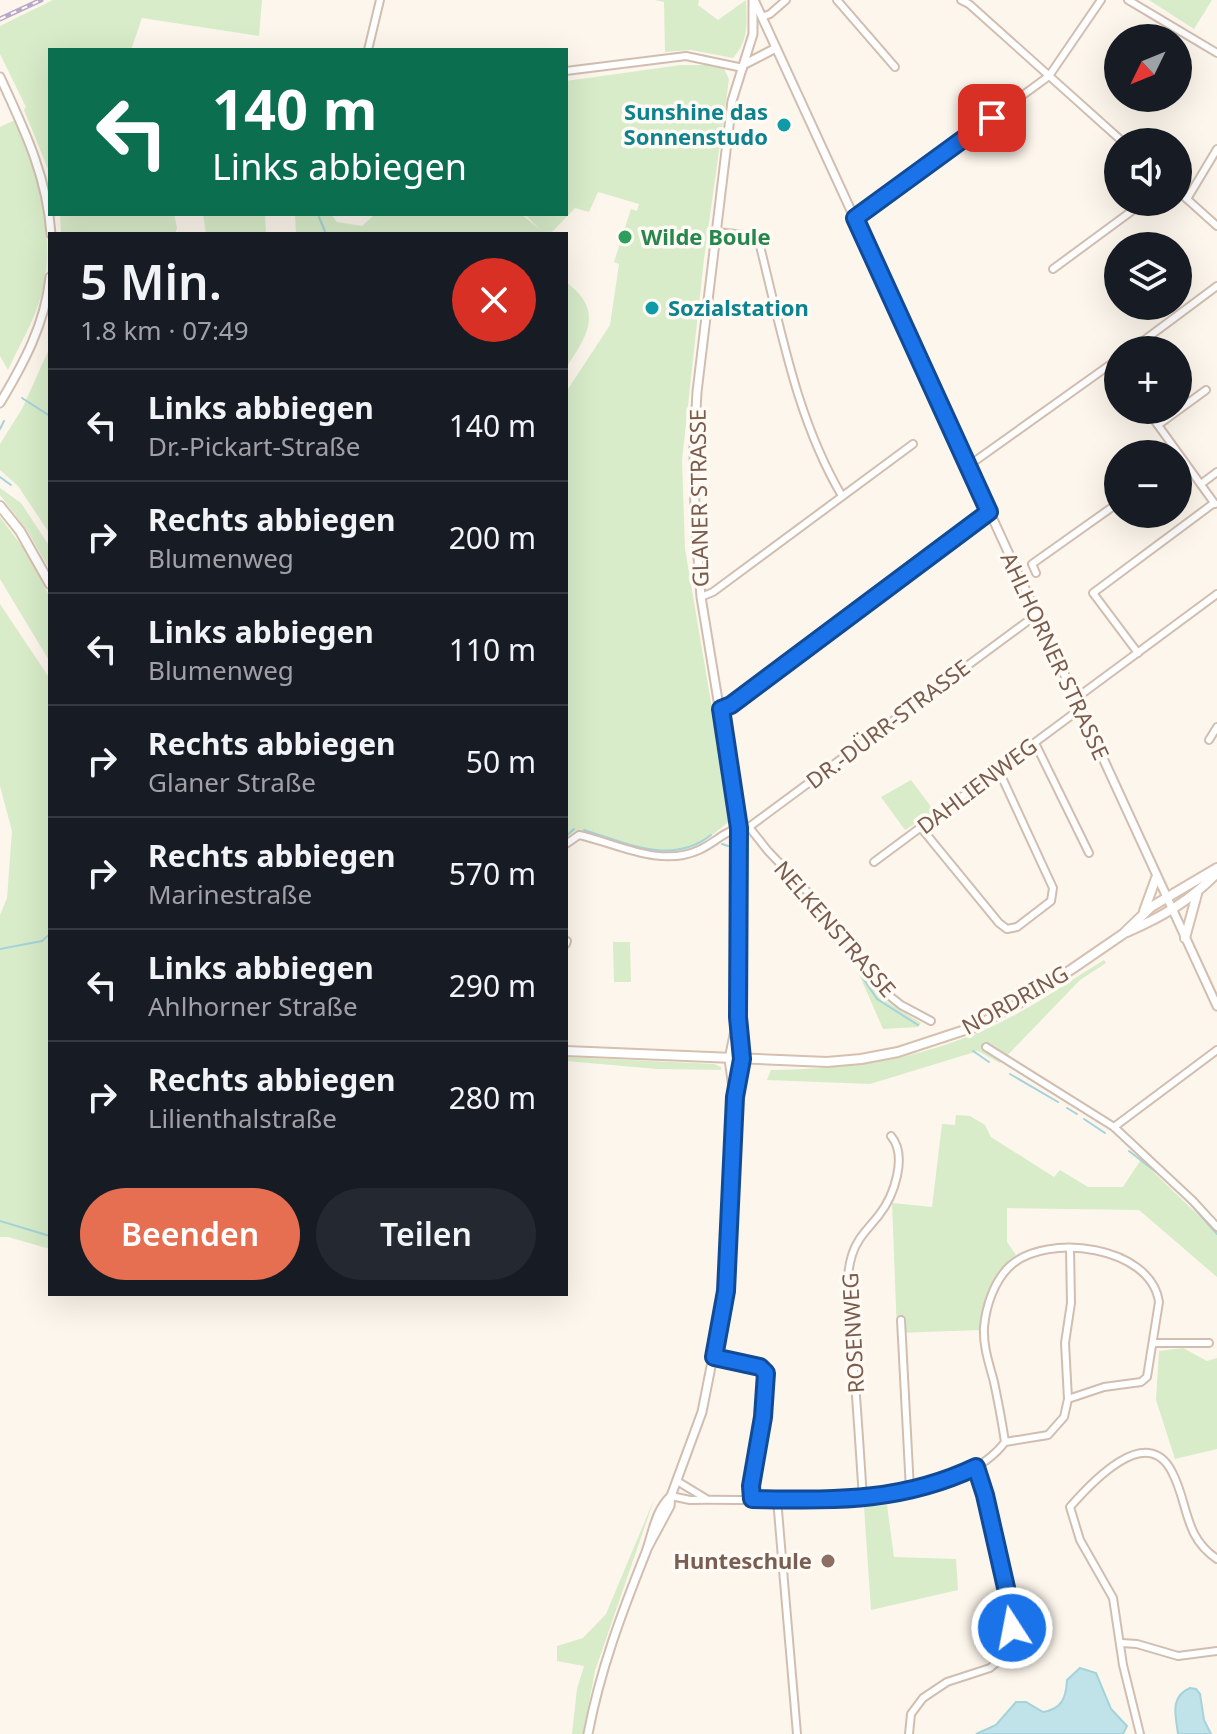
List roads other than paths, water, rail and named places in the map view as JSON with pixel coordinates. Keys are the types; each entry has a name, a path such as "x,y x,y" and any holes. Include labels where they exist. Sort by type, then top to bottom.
{"main road":[{"path":"0,506 20,531 48,580"},
{"name":"NORDRING","path":"568,1051 827,1062 861,1059 935,1042 974,1027 1016,1005 1123,934 1171,911 1197,893 1217,870"},
{"name":"NORDRING","path":"1123,934 1144,913 1217,870"},
{"path":"1144,913 1156,878"},
{"path":"1185,938 1197,893"}],"street":[{"path":"368,48 380,0"},
{"name":"AHLHORNER STRASSE","path":"753,0 1217,1006"},
{"name":"GLANER STRASSE","path":"588,1734 607,1654 648,1547 670,1506 699,1422 726,1291 735,1097 742,1059 738,1017 739,828 701,597 695,517 696,406 732,101 753,34 753,0"},
{"path":"762,17 786,0"},
{"path":"837,0 895,67"},
{"path":"961,0 1107,128"},
{"path":"855,218 1049,76 1101,0"},
{"path":"1128,0 1217,53"},
{"path":"568,71 686,56 744,66 776,48"},
{"path":"0,77 38,162 48,202"},
{"path":"1192,191 1217,149"},
{"path":"1192,204 1217,226"},
{"path":"1053,269 1125,216"},
{"path":"716,232 754,236 759,242 795,389 828,471 842,496"},
{"path":"1150,336 1217,286"},
{"path":"0,403 32,347 48,287"},
{"path":"968,466 1104,373"},
{"path":"1167,440 1158,425 1206,390"},
{"path":"701,597 713,592 913,444"},
{"path":"1201,484 1217,472"},
{"path":"1138,653 1093,593 1216,505 1192,474"},
{"path":"721,709 731,705 989,512"},
{"path":"1036,573 1032,564 1104,513"},
{"path":"1075,699 1217,594"},
{"name":"DR.-DÜRR-STRASSE","path":"749,827 1036,615"},
{"name":"DAHLIENWEG","path":"874,862 1080,709"},
{"path":"1209,740 1217,727"},
{"path":"1035,743 1089,853"},
{"path":"922,829 999,923 1007,929 1017,927 1051,901 1053,888 999,771"},
{"path":"568,843 579,835 653,856 678,854 698,851 727,830 749,827"},
{"name":"NELKENSTRASSE","path":"749,827 820,905 886,993 931,1021"},
{"name":"GLANER STRASSE","path":"735,1097 729,1059 738,1017"},
{"path":"986,1047 1114,1127 1217,1227"},
{"path":"1114,1127 1217,1050"},
{"name":"ROSENWEG","path":"863,1499 849,1299 850,1264 856,1243 881,1213 892,1193 899,1161 897,1143 891,1136"},
{"path":"671,1496 708,1499 863,1499 952,1478 994,1457 1005,1442 1048,1435 1064,1417 1068,1399 1065,1343 1071,1303 1070,1248"},
{"path":"1005,1442 985,1351 984,1326 993,1289 1009,1267 1044,1249 1090,1249 1123,1258 1147,1275 1157,1289 1159,1302 1147,1377 1141,1382 1104,1387 1068,1399"},
{"path":"901,1320 910,1490"},
{"path":"1154,1343 1209,1343"},
{"path":"714,1357 760,1367 766,1373 763,1417 751,1486 752,1499"},
{"path":"1140,1734 1123,1665 1113,1598 1080,1540 1070,1507 1122,1459 1141,1453 1154,1454 1165,1460 1174,1475 1189,1525 1197,1539 1217,1559"},
{"path":"909,1734 911,1714 923,1698 947,1682 990,1668 1009,1647 1012,1614 976,1467"},
{"path":"677,1481 708,1499"},
{"path":"777,1499 797,1734"},
{"path":"1121,1643 1137,1644 1178,1656 1217,1651"}],"water":[{"path":"1080,1668 1096,1673 1111,1709 1127,1726 1123,1734 976,1734 996,1725 1016,1702 1026,1702 1043,1712 1055,1708 1064,1697 1067,1680"},
{"path":"1190,1688 1200,1694 1204,1720 1211,1734 1178,1734 1176,1702"}],"waterway":[{"path":"319,217 325,232"},
{"path":"22,398 48,415"},
{"path":"0,429 4,421"},
{"path":"0,477 11,485"},
{"path":"568,834 574,829"},
{"path":"584,830 649,849 665,850 696,844 711,835"},
{"path":"722,844 728,846"},
{"path":"816,906 821,912"},
{"path":"828,922 850,955"},
{"path":"0,949 42,941 48,936"},
{"path":"861,975 877,999 918,1025"},
{"path":"973,1051 989,1062"},
{"path":"1010,1074 1058,1102"},
{"path":"1067,1108 1077,1114"},
{"path":"1084,1119 1105,1133"},
{"path":"1129,1151 1170,1183"},
{"path":"1186,1199 1217,1234"},
{"path":"0,1221 48,1235"}],"railway":[{"path":"0,19 41,0"}],"place":[{"name":"Sunshine das Sonnenstudo","path":"784,125"},
{"name":"Wilde Boule","path":"625,237"},
{"name":"Sozialstation","path":"652,308"},
{"name":"Hunteschule","path":"828,1561"}]}
